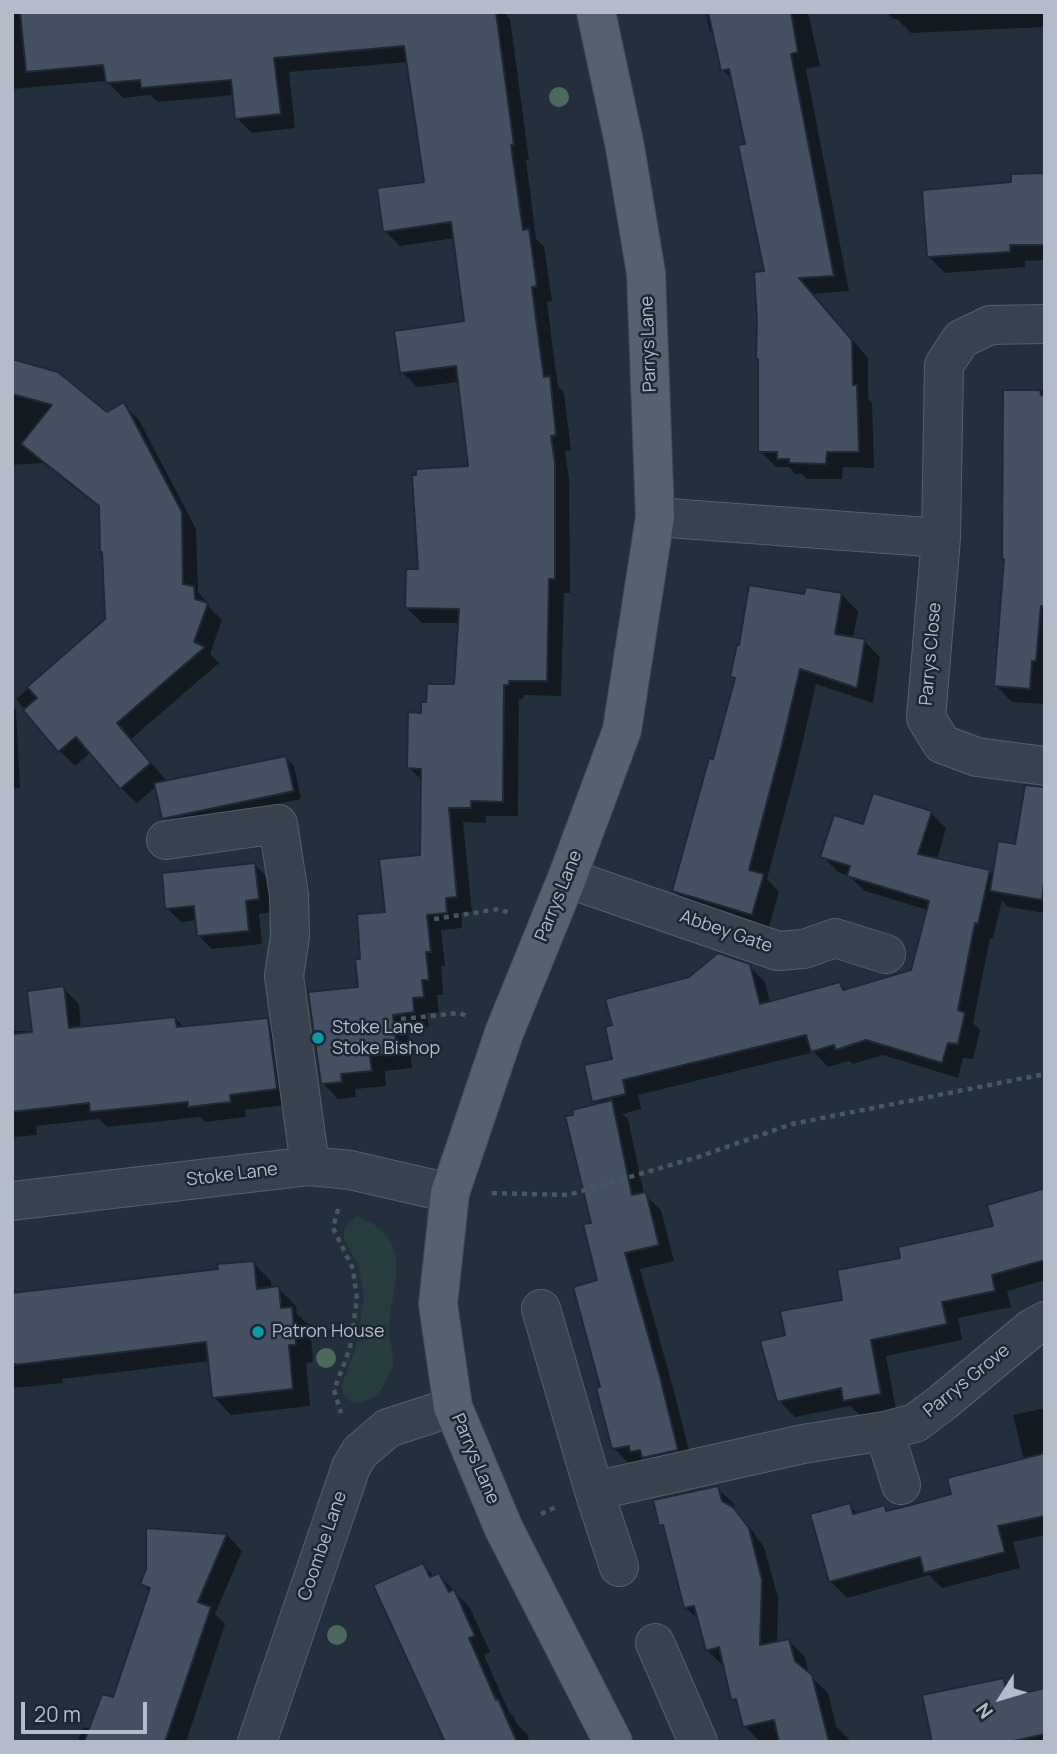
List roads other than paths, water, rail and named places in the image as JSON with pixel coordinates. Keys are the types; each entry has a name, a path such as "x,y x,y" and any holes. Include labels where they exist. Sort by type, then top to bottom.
{"main road":[{"name":"Parrys Lane","path":"596,12 625,148 646,273 655,517 622,730 567,878 504,1032 450,1193 438,1304 453,1407 504,1529 613,1742"}],"street":[{"name":"Parrys Close","path":"1045,324 990,325 961,339 944,365 941,538 926,718 942,744 976,757 1045,766"},
{"path":"655,517 941,538"},
{"path":"166,840 278,824 289,895 290,936 284,976 310,1166"},
{"name":"Abbey Gate","path":"567,878 778,951 804,949 835,938 886,954"},
{"name":"Stoke Lane","path":"12,1201 310,1166 350,1170 450,1193"},
{"path":"541,1309 619,1567"},
{"name":"Parrys Grove","path":"594,1491 803,1444 884,1431 915,1423 1032,1328 1045,1321"},
{"name":"Coombe Lane","path":"257,1742 351,1467 360,1452 388,1428 453,1407"},
{"path":"884,1431 901,1485"},
{"path":"655,1643 698,1742"}],"place":[{"name":"Stoke Lane Stoke Bishop","path":"318,1038"},
{"name":"Patron House","path":"258,1332"}]}
